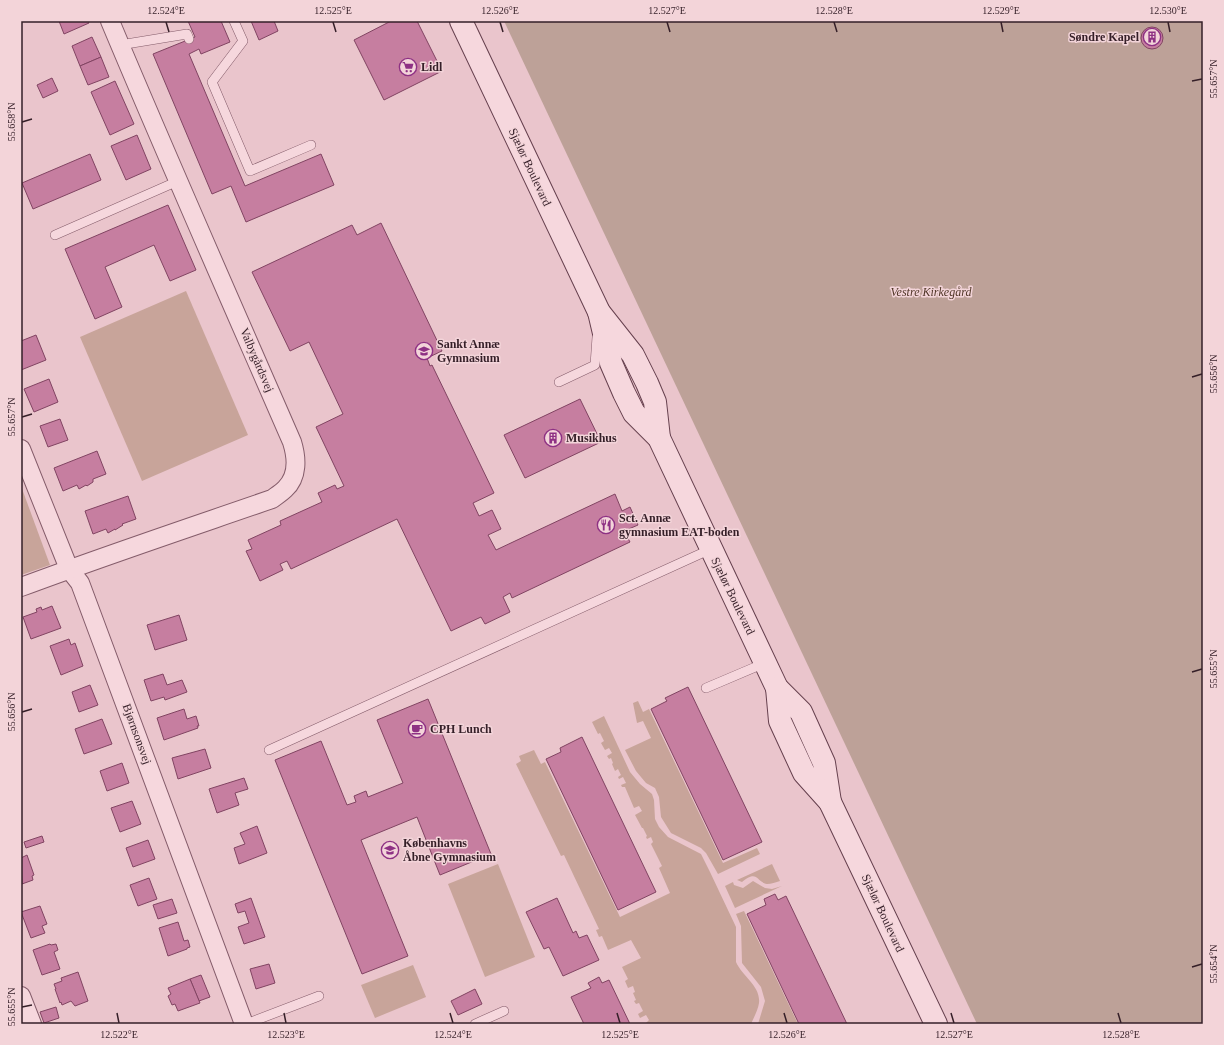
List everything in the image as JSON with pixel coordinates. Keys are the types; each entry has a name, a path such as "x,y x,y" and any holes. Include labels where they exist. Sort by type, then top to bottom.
{"street":[{"name":"Valbygårdsvej","path":"21,587 272,499 285,489 294,474 296,456 292,442 110,21"},
{"name":"Sjælør Boulevard","path":"461,21 599,312 610,363 624,393 634,413 659,438 777,688 780,722 804,773 830,802 936,1024"},
{"name":"Bjørnsonsvej","path":"21,449 69,569 80,583 245,1024"},
{"path":"21,996 32,1024"}],"lane":[{"path":"234,21 243,41 212,82 250,171 311,145"},
{"path":"120,45 187,34 189,39"},
{"path":"55,235 178,181"},
{"path":"559,382 595,365 599,312"},
{"path":"269,750 711,550"},
{"path":"706,688 765,663"},
{"path":"245,1024 319,996"},
{"path":"475,1024 504,1011"}],"shaded area":[{"path":"186,291 248,435 142,481 80,337"},
{"path":"21,486 50,565 21,575"},
{"path":"638,701 643,712 649,709 723,863 757,848 760,854 718,874 706,853 701,848 671,833 661,817 659,797 655,788 646,783 636,771 625,750 651,738 643,721 637,723 633,703"},
{"path":"604,716 630,772 640,784 652,794 654,800 655,819 659,827 668,837 701,854 710,872 736,927 736,962 754,986 759,997 758,1008 751,1024 645,1024 649,1020 646,1015 640,1018 638,1014 643,1011 639,1003 636,1004 634,1001 636,1000 633,993 635,992 633,986 628,988 625,981 628,979 622,967 641,958 631,940 608,950 602,936 599,937 596,930 599,929 564,855 561,856 516,764 521,761 519,756 534,750 541,764 545,762 620,917 670,893 659,868 662,866 651,844 653,842 651,837 647,839 643,828 635,815 642,811 639,806 634,808 625,787 622,787 621,785 626,783 623,777 619,779 618,777 621,775 618,769 615,771 611,758 609,759 607,756 612,753 609,748 605,750 601,743 604,741 600,733 598,734 592,722"},
{"path":"498,864 535,957 485,977 448,884"},
{"path":"772,864 780,881 767,884 763,883 754,876 747,878 742,882 737,880"},
{"path":"753,881 765,888 772,889 782,886 735,908 725,886 733,882 734,885 743,888"},
{"path":"744,911 798,1024 758,1024 765,1001 761,987 742,963 741,926 736,914"},
{"path":"413,965 426,997 375,1018 361,985"}],"green space":[{"name":"Vestre Kirkegård","path":"504,21 1203,21 1203,1024 977,1024"}],"building":[{"path":"59,21 88,21 89,23 64,34"},
{"path":"188,21 221,21 230,42 201,54 199,49 189,54 245,186 321,154 334,185 246,222 231,186 212,194 153,54 195,37"},
{"path":"251,21 274,21 278,31 259,40"},
{"path":"391,21 417,21 442,71 384,100 354,40"},
{"name":"Søndre Kapel","path":"1152,27 1160,30 1163,38 1160,46 1152,49 1144,46 1141,38 1144,30"},
{"path":"92,37 101,57 80,66 72,46"},
{"path":"101,57 109,77 88,85 80,66"},
{"path":"52,78 58,91 43,98 37,85"},
{"path":"115,81 134,124 110,135 91,92"},
{"path":"137,135 151,169 126,180 111,146"},
{"path":"90,154 101,180 33,209 22,183"},
{"path":"168,205 196,270 170,281 154,245 105,267 122,307 95,319 65,249"},
{"path":"381,223 442,351 427,358 430,366 432,365 494,493 473,503 479,516 492,510 501,529 488,535 496,550 615,494 622,511 630,507 638,525 624,531 630,542 512,598 510,593 503,597 510,612 485,624 481,617 451,631 397,519 291,569 287,561 280,564 283,570 260,581 246,551 252,549 248,540 281,525 280,521 322,502 318,493 335,485 337,489 344,486 316,427 343,414 309,342 290,351 252,272 352,225 357,235"},
{"path":"36,335 46,360 21,370 21,341"},
{"path":"49,379 58,402 34,412 24,389"},
{"name":"Musikhus","path":"580,399 601,442 525,478 504,435"},
{"path":"60,419 68,440 48,447 40,426"},
{"path":"97,451 106,474 93,479 93,482 87,486 86,485 79,489 77,485 63,491 54,468"},
{"path":"128,496 136,519 122,524 123,525 108,533 106,529 93,534 85,511"},
{"path":"52,606 61,628 31,639 23,617 37,612 36,609 41,607 42,610"},
{"path":"179,615 187,640 155,650 147,625"},
{"path":"69,639 71,645 75,643 83,666 61,675 50,646"},
{"path":"163,674 167,685 182,680 187,692 165,700 164,697 151,701 144,680"},
{"path":"90,685 98,705 79,712 72,692"},
{"path":"688,687 762,842 723,860 651,709 667,701 665,698"},
{"path":"428,699 491,854 440,875 417,817 361,840 408,956 362,974 275,760 321,741 347,805 356,802 354,796 366,791 368,797 403,783 377,720"},
{"path":"184,709 187,719 196,716 199,726 197,726 198,728 164,740 157,718"},
{"path":"102,719 112,744 84,754 75,729"},
{"path":"582,737 656,892 618,910 546,759 561,752 560,748"},
{"path":"205,749 211,768 178,779 172,758"},
{"path":"122,763 129,783 107,791 100,771"},
{"path":"244,778 248,789 235,793 239,805 217,813 209,789"},
{"path":"132,801 141,824 120,832 111,808"},
{"path":"257,826 267,853 239,864 234,848 245,844 240,833"},
{"path":"42,836 44,842 26,848 24,842"},
{"path":"148,840 155,859 133,867 126,848"},
{"path":"27,855 34,875 32,876 33,880 22,884 21,858"},
{"path":"149,878 157,899 138,906 130,885"},
{"path":"775,894 778,900 786,896 847,1024 799,1024 747,914 766,905 764,899"},
{"path":"251,898 265,937 244,944 238,927 249,923 245,911 238,913 235,904"},
{"path":"557,898 573,933 576,931 579,938 587,935 599,960 563,976 549,947 544,949 526,912"},
{"path":"172,899 177,913 158,919 153,905"},
{"path":"40,906 47,924 42,926 45,933 31,938 21,912"},
{"path":"178,922 184,941 188,940 190,947 168,956 159,928"},
{"path":"50,944 56,944 58,950 54,952 60,969 42,975 33,950"},
{"path":"269,964 275,983 256,989 250,969"},
{"path":"78,972 88,1001 75,1006 71,1001 62,1005 54,984 62,981 61,978"},
{"path":"201,975 210,997 199,1001 190,979"},
{"path":"599,977 602,983 609,980 630,1024 584,1024 571,997 591,988 588,983"},
{"path":"190,979 200,1003 178,1011 175,1004 172,1005 168,996 171,994 168,988"},
{"path":"475,989 482,1004 458,1015 451,1001"},
{"path":"56,1007 59,1018 44,1023 40,1012"}],"place":[{"name":"Søndre Kapel","path":"1152,37"},
{"name":"Lidl","path":"408,67"},
{"name":"Sankt Annæ Gymnasium","path":"424,351"},
{"name":"Musikhus","path":"553,438"},
{"name":"Sct. Annæ gymnasium EAT-boden","path":"606,525"},
{"name":"CPH Lunch","path":"417,729"},
{"name":"Københavns Åbne Gymnasium","path":"390,850"}]}
